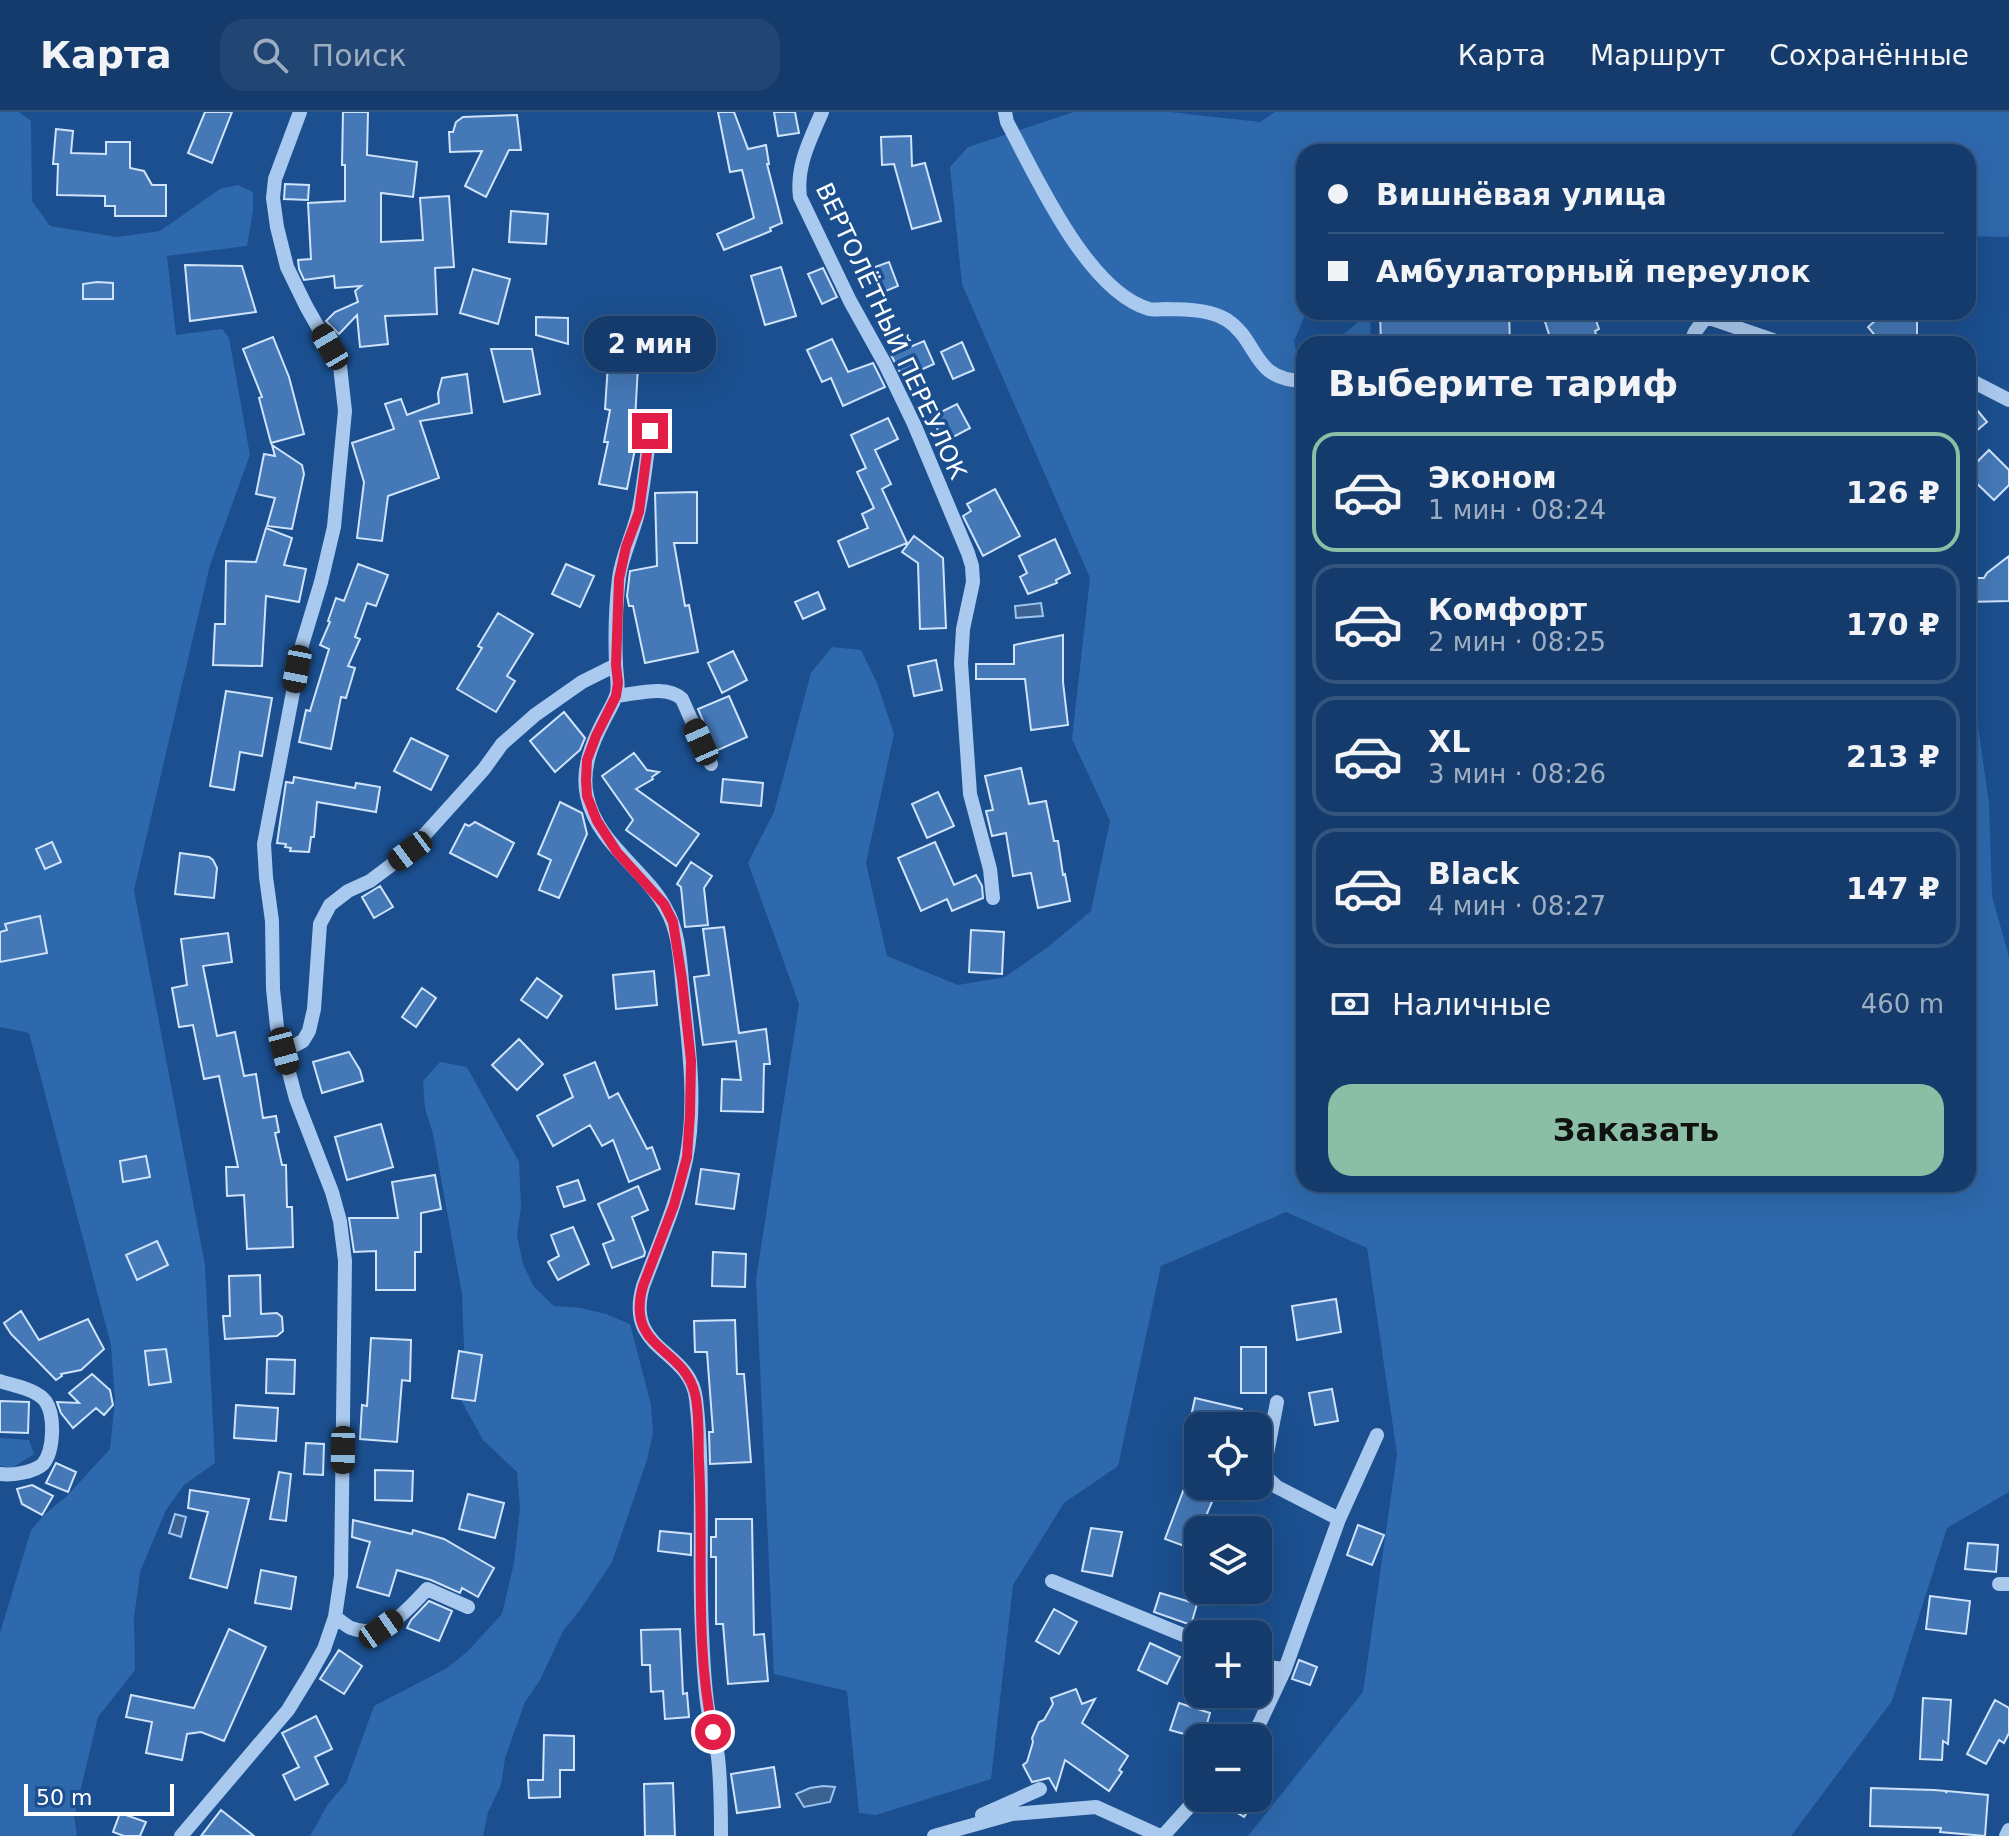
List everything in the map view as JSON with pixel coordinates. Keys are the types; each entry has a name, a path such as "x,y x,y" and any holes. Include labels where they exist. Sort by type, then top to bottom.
{"street":[{"path":"181,1836 288,1710 324,1649 335,1617 341,1576 345,1261 340,1221 332,1192 296,1099 277,1027 272,921 264,844 302,645 334,527 345,411 340,366 287,267 277,227 273,198 275,179 300,112"},
{"name":"ВЕРТОЛЁТНЫЙ ПЕРЕУЛОК","path":"822,112 801,166 798,181 800,197 914,424 972,566 973,582 963,629 961,663 970,794 990,869 993,898"},
{"path":"1005,112 1007,122 1071,240 1119,294 1150,309 1215,314 1230,322 1266,371 1296,381"},
{"path":"1715,320 1762,336"},
{"path":"1976,383 2009,399"},
{"path":"650,431 639,512 626,547 619,579 616,696 587,760 586,780 587,796 597,821 617,852 657,896 673,922 691,1061 687,1157 674,1205 639,1298 639,1312 651,1340 689,1377 696,1395 702,1630 708,1709 718,1754 721,1836"},
{"path":"284,1051 303,1041 309,1031 314,1009 320,924 330,905 348,891 370,881 410,851 484,769 502,744 535,715 582,682 616,665"},
{"path":"616,696 676,692 711,764"},
{"path":"0,1381 35,1393 46,1402 52,1418 53,1434 42,1464 25,1472 0,1474"},
{"path":"1277,1402 1263,1474 1277,1487 1339,1519"},
{"path":"1259,1724 1285,1669 1339,1519 1377,1435"},
{"path":"1052,1581 1184,1635"},
{"path":"335,1617 351,1628 366,1631 381,1629 403,1614 427,1589 468,1607"},
{"path":"1272,1668 1285,1669"},
{"path":"936,1835 1040,1789"},
{"path":"936,1835 1012,1814 1096,1807 1162,1836 1184,1812"},
{"path":"2006,1836 2009,1830"}],"shaded area":[{"path":"0,112 19,112 31,121 32,201 50,226 117,237 160,231 220,189 238,185 253,192 247,246 167,256 176,335 222,329 229,338 250,455 210,565 134,890 205,1265 215,1463 184,1485 166,1510 140,1572 134,1618 135,1670 98,1717 74,1817 77,1836 0,1836 0,1633 31,1530 110,1449 115,1400 111,1345 29,1033 0,1027"},
{"path":"1074,112 1170,112 1260,122 1275,112 2009,112 2009,237 1976,236 1976,144 1296,144 1296,320 1303,320 1294,341 1296,1192 1976,1192 1976,713 1989,803 1992,896 2009,957 2009,1492 1947,1528 1892,1701 1791,1836 1248,1836 1267,1812 1272,1812 1272,1806 1363,1692 1397,1454 1367,1248 1286,1212 1161,1266 1118,1466 1064,1503 1013,1585 991,1779 876,1815 859,1813 847,1691 774,1674 756,1279 799,1004 748,863 774,812 811,673 832,647 861,650 877,683 894,734 866,863 887,956 958,985 1005,977 1091,911 1110,821 1072,739 1090,578 962,284 950,167 968,147"},
{"path":"1361,320 1370,320 1371,336 1342,336"},
{"path":"1041,603 1043,616 1016,618 1015,606"},
{"path":"440,1062 467,1067 519,1162 521,1207 517,1236 523,1264 534,1287 554,1306 581,1308 630,1324 651,1405 653,1433 647,1460 612,1562 563,1631 540,1680 525,1702 505,1758 501,1785 488,1812 483,1836 310,1836 328,1804 346,1783 374,1706 447,1668 467,1652 502,1614 514,1563 520,1509 517,1472 483,1440 461,1400 465,1373 462,1294 433,1134 425,1108 423,1081"},
{"path":"0,1438 29,1440 34,1454 12,1468 0,1466"},
{"path":"175,1514 186,1517 181,1537 169,1533"},
{"path":"823,1786 835,1787 830,1802 804,1807 796,1794"}],"building":[{"path":"205,112 232,112 212,163 188,153"},
{"path":"343,112 368,112 367,155 417,162 413,197 381,193 381,242 423,240 420,198 449,196 454,267 435,268 437,314 385,316 388,344 360,347 357,315 339,334 326,321 335,312 358,302 355,291 361,286 335,288 334,276 304,280 299,269 298,260 311,259 308,203 345,201"},
{"path":"718,112 734,112 748,149 766,145 767,164 782,223 770,228 771,231 724,250 717,234 754,218 742,170 730,172"},
{"path":"774,112 795,112 799,133 778,136"},
{"path":"517,115 521,150 509,150 486,197 465,186 482,151 450,152 449,132 453,132 456,122 463,117"},
{"path":"56,129 73,131 71,153 106,154 106,142 130,142 130,168 144,171 152,185 166,185 166,216 115,216 115,206 105,206 105,196 57,195 58,164 53,164"},
{"path":"911,136 912,166 925,163 941,221 912,229 894,164 882,165 881,137"},
{"path":"285,184 309,185 308,200 284,199"},
{"path":"511,211 548,214 546,244 509,242"},
{"path":"889,262 898,286 881,293 872,268"},
{"path":"185,265 242,266 256,312 190,321"},
{"path":"781,267 796,316 765,325 751,276"},
{"path":"823,268 837,297 822,304 808,274"},
{"path":"473,269 510,279 498,324 460,313"},
{"path":"113,283 113,299 83,299 83,284"},
{"path":"689,316 700,339 683,347 672,324"},
{"path":"536,317 568,318 568,344 536,335"},
{"path":"1380,320 1509,320 1510,336 1381,336"},
{"path":"1544,320 1596,320 1599,329 1595,331 1597,336 1550,336"},
{"path":"1876,320 1917,320 1917,336 1875,336 1868,327"},
{"path":"273,337 289,377 304,434 271,443 259,398 262,397 243,349"},
{"path":"832,339 848,372 873,363 885,387 843,406 831,378 822,382 807,350"},
{"path":"924,341 934,364 903,378 891,355"},
{"path":"962,342 974,370 953,379 941,352"},
{"path":"491,349 532,349 540,394 504,402"},
{"path":"608,364 638,366 635,420 638,420 627,489 599,484 608,442 604,442 610,410 605,409"},
{"path":"467,374 472,413 420,421 439,478 388,496 382,541 357,538 364,482 352,443 394,429 385,404 401,399 407,415 439,403 442,378"},
{"path":"957,404 970,428 944,442 931,417"},
{"path":"1976,411 1987,422 1976,431"},
{"path":"888,418 898,439 875,450 891,484 882,489 907,543 849,567 838,541 868,528 862,514 874,508 857,472 866,468 851,435"},
{"path":"272,445 302,465 304,474 292,529 267,526 275,498 256,494 264,454 275,456"},
{"path":"1989,450 2009,470 2009,485 1994,500 1976,483 1976,463"},
{"path":"995,489 1020,536 983,556 963,516 971,511 967,504"},
{"path":"697,492 697,543 674,543 685,606 689,605 698,652 645,663 633,606 629,606 627,596 630,571 657,566 655,493"},
{"path":"266,528 292,538 284,565 306,569 299,602 266,596 262,666 213,665 215,624 225,624 226,561 256,562"},
{"path":"914,536 943,558 946,628 920,629 918,563 902,552"},
{"path":"1055,539 1070,573 1056,580 1057,583 1028,594 1020,577 1027,573 1019,556"},
{"path":"2009,556 2009,601 1976,602 1976,578 1984,578"},
{"path":"358,564 388,575 376,606 367,603 355,637 360,639 348,666 355,668 346,698 341,697 331,749 299,742 306,710 310,711 329,649 320,645 336,598 344,601"},
{"path":"566,564 594,576 580,607 552,594"},
{"path":"818,592 825,609 803,619 795,602"},
{"path":"498,613 533,634 507,676 515,681 496,712 457,689 482,648 478,646"},
{"path":"1063,635 1063,682 1068,725 1031,730 1025,679 976,679 976,664 1014,664 1014,645"},
{"path":"733,651 747,680 722,693 708,663"},
{"path":"936,660 942,690 914,696 908,666"},
{"path":"226,691 272,698 262,756 240,752 234,790 210,786"},
{"path":"729,696 747,737 716,751 698,709"},
{"path":"564,712 585,738 580,750 555,772 530,741"},
{"path":"411,738 448,756 431,790 394,771"},
{"path":"634,753 647,770 659,772 636,789 699,834 676,866 626,830 633,820 602,776"},
{"path":"1021,768 1029,804 1046,801 1070,901 1038,908 1031,873 1013,876 1006,833 992,836 986,811 993,810 985,776"},
{"path":"294,777 355,788 356,783 380,787 376,812 317,802 314,837 311,837 309,852 290,851 286,844 277,843 286,782 293,783"},
{"path":"723,779 763,783 761,806 721,802"},
{"path":"938,792 954,826 927,838 912,804"},
{"path":"560,802 582,813 587,834 559,898 539,890 551,860 538,854"},
{"path":"475,822 514,843 497,877 450,853 465,824 469,826"},
{"path":"52,842 61,862 45,869 36,849"},
{"path":"935,842 954,885 976,875 982,886 983,898 952,911 947,899 921,911 898,858"},
{"path":"180,853 213,860 217,868 214,898 175,894"},
{"path":"691,862 712,876 704,888 708,925 685,927 681,887 677,884"},
{"path":"380,886 393,907 374,918 362,897"},
{"path":"40,916 47,953 0,962 0,932 7,930 5,924"},
{"path":"724,927 739,1033 766,1029 770,1064 764,1064 763,1112 721,1111 722,1079 741,1080 736,1041 703,1045 694,977 709,975 703,929"},
{"path":"971,930 1004,932 1002,974 969,972"},
{"path":"228,933 232,962 203,966 217,1036 235,1032 244,1076 256,1074 263,1118 276,1116 279,1132 275,1133 282,1165 286,1165 287,1207 292,1207 293,1247 247,1249 244,1195 227,1196 226,1167 238,1167 219,1076 204,1079 193,1025 179,1027 172,988 187,985 181,939"},
{"path":"654,971 657,1005 616,1009 613,975"},
{"path":"537,978 562,996 547,1018 521,1000"},
{"path":"422,988 436,998 416,1027 402,1017"},
{"path":"519,1039 543,1064 517,1090 492,1065"},
{"path":"349,1052 363,1081 322,1093 313,1062"},
{"path":"595,1062 609,1098 618,1093 647,1149 652,1147 660,1169 629,1182 613,1140 602,1146 590,1125 553,1146 537,1116 573,1097 564,1075"},
{"path":"381,1124 393,1167 347,1180 335,1137"},
{"path":"146,1156 150,1177 123,1182 120,1161"},
{"path":"701,1169 739,1174 734,1209 696,1204"},
{"path":"435,1175 441,1209 421,1213 421,1252 415,1252 415,1290 376,1290 376,1251 354,1252 349,1218 398,1218 392,1182"},
{"path":"578,1180 585,1200 564,1207 557,1187"},
{"path":"638,1186 648,1210 632,1217 644,1256 612,1268 603,1244 614,1240 598,1204"},
{"path":"573,1227 589,1264 558,1280 548,1262 559,1256 551,1235"},
{"path":"157,1241 168,1265 137,1280 126,1255"},
{"path":"713,1252 746,1254 745,1287 712,1286"},
{"path":"260,1275 261,1314 277,1313 282,1317 283,1331 277,1336 225,1339 223,1316 230,1316 229,1276"},
{"path":"1336,1299 1341,1332 1297,1340 1292,1306"},
{"path":"21,1311 39,1340 88,1319 104,1349 81,1370 61,1374 56,1380 4,1323"},
{"path":"735,1320 737,1374 744,1374 751,1462 710,1464 709,1432 713,1432 707,1352 695,1352 694,1321"},
{"path":"371,1338 411,1340 410,1381 402,1380 397,1442 360,1439 362,1405 367,1406"},
{"path":"1241,1347 1266,1347 1266,1393 1241,1393"},
{"path":"166,1349 171,1382 149,1385 145,1351"},
{"path":"459,1351 482,1355 475,1401 452,1398"},
{"path":"267,1359 295,1360 294,1394 266,1393"},
{"path":"92,1374 110,1390 113,1405 104,1415 96,1408 73,1428 57,1402 79,1403 69,1393"},
{"path":"1332,1389 1338,1421 1315,1425 1309,1393"},
{"path":"1195,1398 1242,1409 1241,1412 1192,1412"},
{"path":"0,1401 29,1402 28,1433 0,1432"},
{"path":"236,1405 278,1408 276,1441 234,1438"},
{"path":"306,1443 324,1444 323,1475 304,1474"},
{"path":"56,1463 76,1472 68,1492 46,1483"},
{"path":"375,1470 413,1471 412,1501 375,1500"},
{"path":"279,1472 291,1474 286,1521 270,1519"},
{"path":"32,1485 53,1496 42,1515 22,1504 17,1489"},
{"path":"1184,1489 1184,1500 1213,1500 1206,1516 1184,1516 1184,1546 1165,1539"},
{"path":"190,1490 249,1499 227,1588 190,1578 208,1512 188,1508"},
{"path":"468,1494 504,1503 495,1538 459,1529"},
{"path":"716,1519 752,1519 754,1635 764,1634 768,1681 728,1684 723,1624 716,1624 716,1557 711,1557 711,1537 716,1537"},
{"path":"353,1520 412,1534 413,1530 444,1539 494,1568 478,1597 462,1588 460,1593 397,1570 389,1596 357,1587 370,1542 352,1537"},
{"path":"1358,1525 1384,1535 1372,1565 1347,1555"},
{"path":"1091,1528 1122,1532 1112,1576 1082,1571"},
{"path":"660,1531 691,1534 691,1555 658,1551"},
{"path":"1968,1543 1998,1545 1996,1572 1965,1569"},
{"path":"261,1570 296,1577 291,1609 255,1603"},
{"path":"1160,1593 1184,1600 1184,1604 1197,1604 1192,1620 1184,1620 1184,1623 1154,1612"},
{"path":"1930,1596 1970,1601 1966,1634 1926,1629"},
{"path":"429,1601 452,1611 439,1641 407,1628"},
{"path":"1054,1609 1077,1622 1059,1654 1036,1641"},
{"path":"229,1629 266,1647 224,1741 201,1732 187,1734 182,1760 146,1753 152,1722 126,1717 131,1695 194,1708"},
{"path":"680,1629 683,1694 687,1693 689,1717 665,1719 663,1691 651,1692 650,1665 642,1665 641,1630"},
{"path":"1150,1643 1180,1657 1167,1684 1138,1670"},
{"path":"339,1650 362,1666 344,1694 320,1679"},
{"path":"1299,1660 1317,1667 1310,1685 1292,1679"},
{"path":"1076,1689 1082,1704 1095,1699 1082,1723 1128,1756 1109,1791 1065,1760 1056,1790 1049,1778 1032,1782 1023,1765 1027,1762 1039,1722 1044,1720 1053,1704 1051,1698"},
{"path":"1923,1698 1951,1700 1948,1744 1943,1741 1942,1760 1920,1759"},
{"path":"1995,1700 2009,1708 2009,1733 2004,1743 1999,1740 1986,1764 1967,1754"},
{"path":"1179,1703 1184,1708 1210,1713 1207,1724 1184,1724 1184,1734 1170,1730"},
{"path":"316,1716 332,1749 315,1757 328,1784 295,1800 283,1775 299,1767 282,1733"},
{"path":"544,1735 574,1736 574,1770 560,1770 560,1797 529,1798 528,1780 543,1780"},
{"path":"774,1767 780,1807 737,1813 731,1774"},
{"path":"673,1783 675,1836 645,1836 644,1784"},
{"path":"1871,1788 1988,1795 1985,1836 1940,1832 1941,1828 1870,1826"},
{"path":"221,1810 254,1836 201,1836"},
{"path":"120,1813 146,1822 140,1836 113,1832"}],"route":[{"path":"650,431 639,512 626,547 619,579 616,696 587,760 586,780 587,796 597,821 617,852 664,904 673,922 678,951 691,1061 687,1157 674,1205 639,1298 639,1312 651,1340 689,1377 696,1395 702,1630 708,1709 713,1732"}]}
